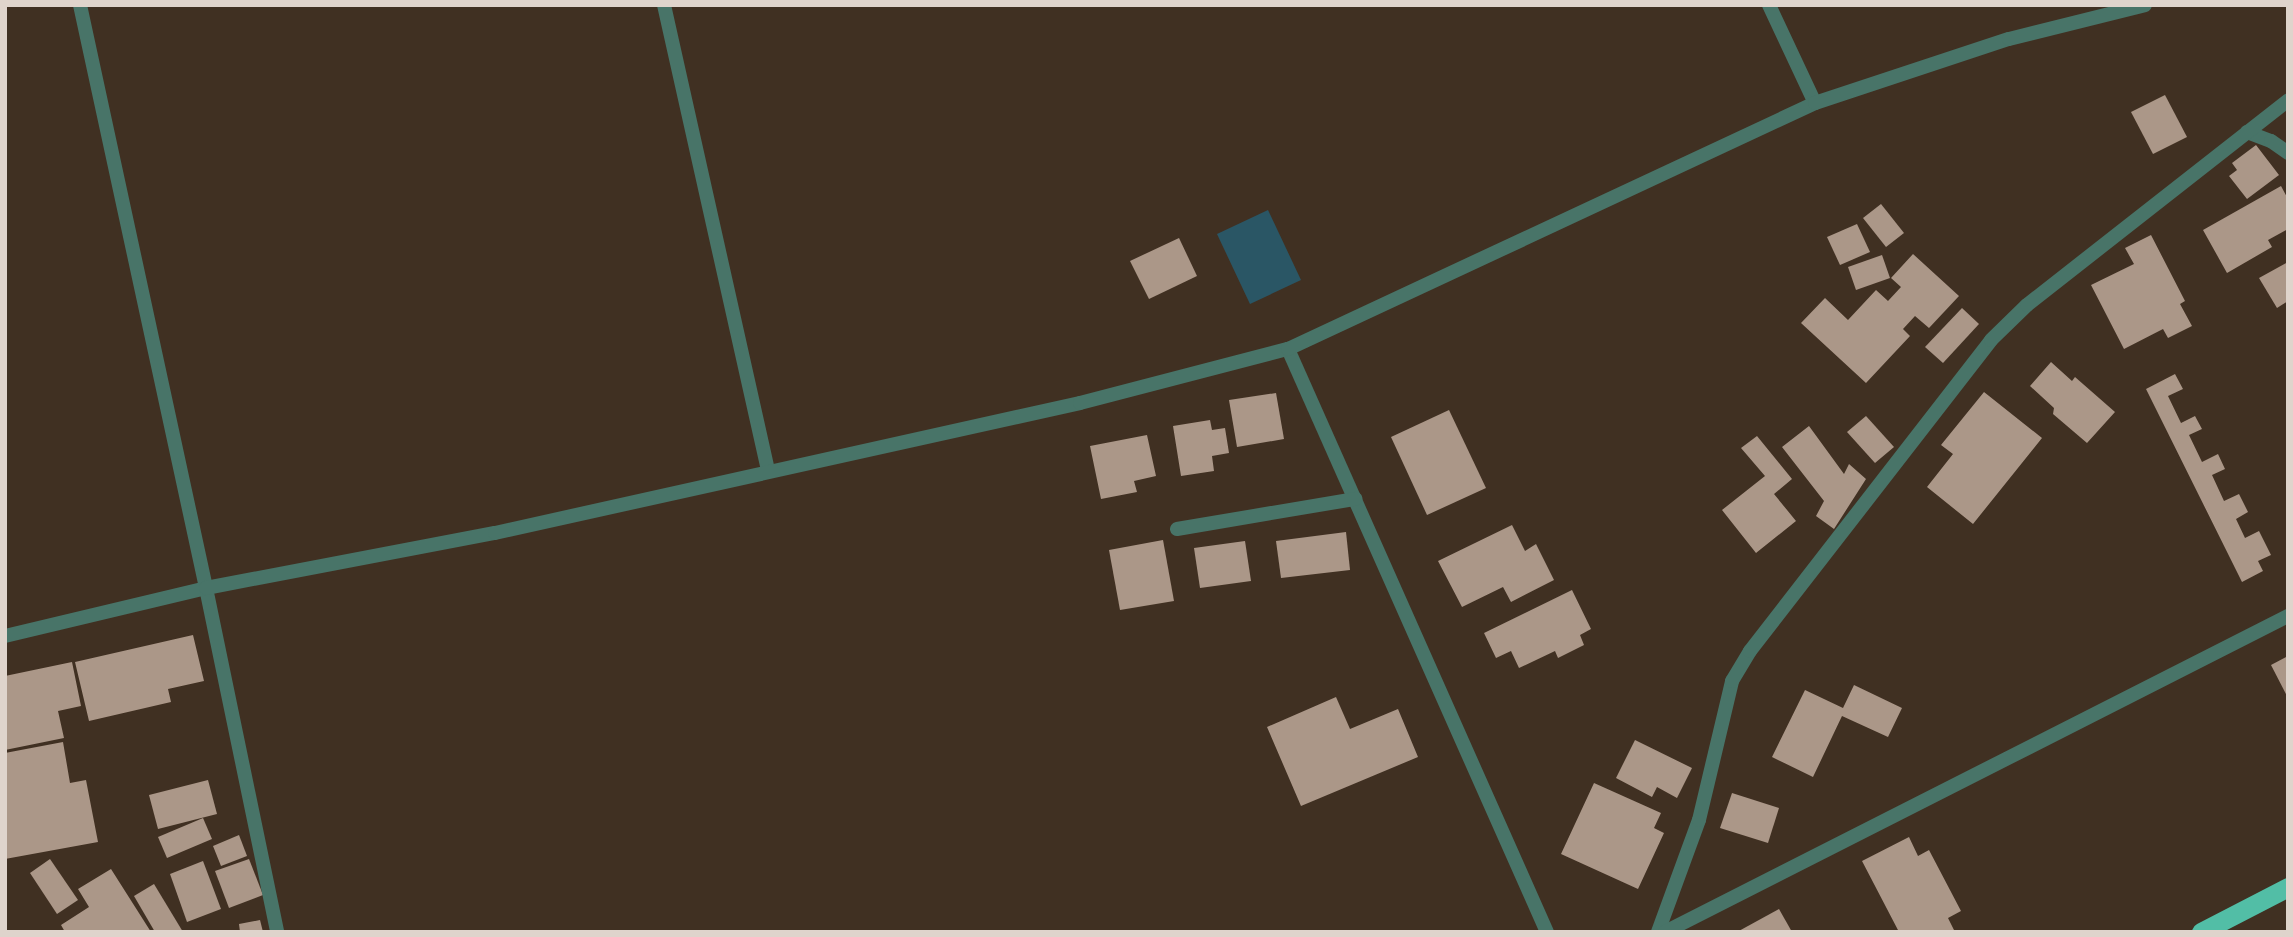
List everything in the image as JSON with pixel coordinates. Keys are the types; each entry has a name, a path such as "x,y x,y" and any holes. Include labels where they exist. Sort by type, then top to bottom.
{"highway":[{"path":"2201,932 2288,887"}],"street":[{"path":"80,5 277,932"},
{"path":"664,5 768,471"},
{"path":"1769,5 1815,103"},
{"path":"5,636 206,588 495,533 1080,403 1288,349 1815,103 2009,38 2146,5"},
{"path":"1658,932 1699,820 1732,681 1750,651 1991,340 2027,305 2288,100"},
{"path":"2247,132 2271,141 2288,153"},
{"path":"1288,349 1547,932"},
{"path":"1177,529 1355,499"},
{"path":"1665,932 2288,616"}],"water":[{"path":"1268,210 1301,280 1250,304 1217,234"}],"building":[{"path":"2165,95 2187,137 2153,154 2131,112"},
{"path":"2256,145 2279,175 2247,199 2229,176 2237,170 2232,163"},
{"path":"2281,186 2288,199 2288,229 2268,240 2272,247 2227,273 2203,230"},
{"path":"1881,204 1904,233 1886,247 1863,218"},
{"path":"1857,224 1870,252 1840,265 1827,237"},
{"path":"2151,235 2185,301 2180,304 2192,326 2168,338 2163,329 2124,349 2091,285 2134,264 2125,248"},
{"path":"1179,238 1197,276 1149,299 1130,261"},
{"path":"1913,254 1959,296 1929,328 1915,316 1903,329 1910,336 1866,383 1801,323 1825,298 1848,320 1876,290 1888,301 1901,287 1891,278"},
{"path":"1882,255 1890,278 1856,290 1848,267"},
{"path":"2288,262 2288,301 2277,308 2259,278"},
{"path":"1962,308 1979,324 1943,363 1925,347"},
{"path":"2051,362 2072,381 2075,377 2115,412 2087,443 2053,414 2054,408 2030,386"},
{"path":"2175,374 2183,389 2168,396 2181,423 2195,416 2202,429 2189,435 2202,462 2218,454 2225,469 2212,475 2224,501 2239,494 2248,512 2236,519 2245,538 2259,531 2271,555 2258,561 2263,571 2242,582 2146,389"},
{"path":"1984,392 2042,438 1973,524 1927,487 1953,454 1941,445"},
{"path":"1276,393 1284,439 1237,447 1229,400"},
{"path":"1449,410 1486,488 1427,515 1391,437"},
{"path":"1866,416 1894,447 1875,463 1847,432"},
{"path":"1210,420 1212,430 1225,428 1229,453 1212,456 1214,471 1181,476 1173,426"},
{"path":"1809,426 1844,474 1849,464 1866,479 1834,529 1816,516 1824,501 1782,447"},
{"path":"1147,435 1156,476 1134,481 1137,492 1101,499 1090,446"},
{"path":"1757,436 1792,479 1774,494 1796,521 1756,553 1722,510 1765,476 1741,448"},
{"path":"1512,525 1525,551 1536,544 1554,580 1511,602 1503,587 1462,607 1438,561"},
{"path":"1346,532 1350,570 1281,578 1276,541"},
{"path":"1163,540 1174,601 1120,610 1109,550"},
{"path":"1245,541 1251,581 1200,588 1194,548"},
{"path":"1572,590 1591,629 1580,635 1584,645 1558,658 1555,651 1519,668 1511,651 1496,658 1484,633"},
{"path":"193,635 204,681 168,689 171,702 89,721 75,662"},
{"path":"2288,656 2288,698 2271,665"},
{"path":"72,662 81,706 58,711 64,738 5,750 5,676"},
{"path":"1854,685 1902,708 1888,737 1842,716 1813,777 1772,757 1805,690 1843,708"},
{"path":"1336,697 1350,729 1398,709 1418,757 1301,806 1267,727"},
{"path":"1635,740 1692,768 1677,798 1657,787 1652,797 1616,778"},
{"path":"63,742 70,783 86,780 98,842 5,859 5,753"},
{"path":"208,780 217,814 158,829 149,795"},
{"path":"1594,783 1661,813 1654,828 1664,833 1638,889 1561,854"},
{"path":"1732,793 1779,808 1768,843 1720,828"},
{"path":"203,818 212,839 167,858 158,837"},
{"path":"239,835 247,856 221,866 213,846"},
{"path":"1909,837 1918,856 1929,850 1961,911 1948,918 1955,932 1899,932 1862,861"},
{"path":"50,859 78,900 57,914 30,873"},
{"path":"249,859 263,895 229,908 215,871"},
{"path":"203,861 221,909 187,922 170,874"},
{"path":"111,869 151,932 65,932 61,925 89,907 78,889"},
{"path":"154,884 183,932 155,932 134,896"},
{"path":"1779,909 1792,932 1737,932"},
{"path":"260,920 263,932 240,932 239,924"}]}
